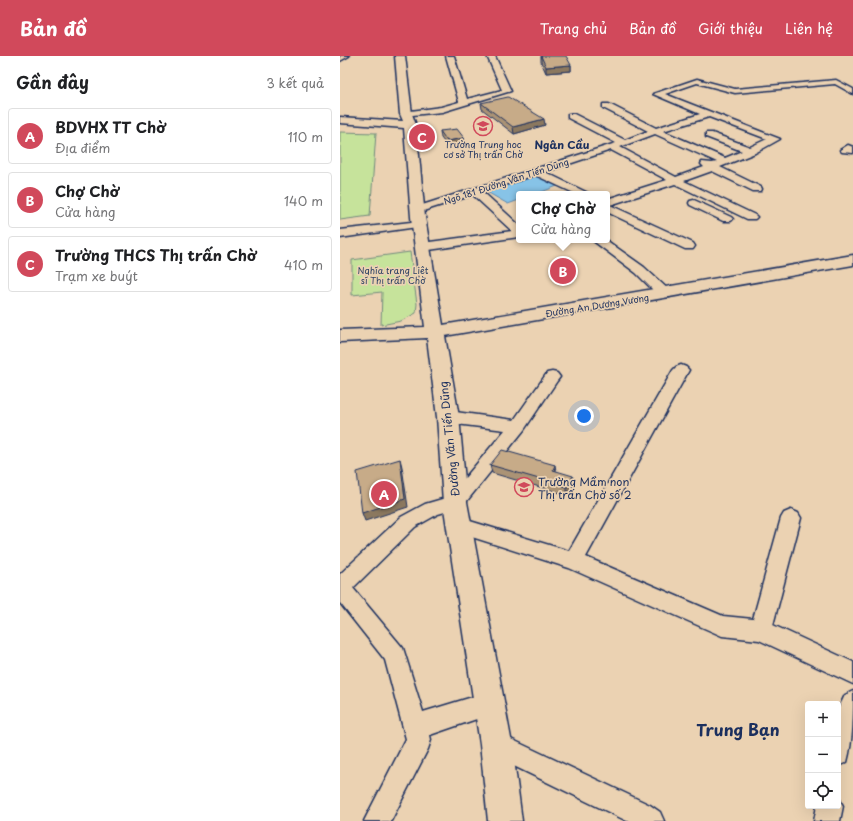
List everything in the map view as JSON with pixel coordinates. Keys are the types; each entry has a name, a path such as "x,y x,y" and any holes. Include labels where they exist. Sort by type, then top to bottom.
{"main road":[{"path":"340,58 344,56"},
{"name":"Đường Văn Tiến Dũng","path":"400,56 422,248 448,417 456,502 496,744 505,821"},
{"path":"340,120 408,120"},
{"name":"Đường An Dương Vương","path":"340,336 436,332 665,294 853,260"}],"street":[{"path":"450,56 464,103"},
{"path":"408,120 442,108 507,91 491,56"},
{"path":"610,203 660,185 676,181 726,162 775,139 657,94 697,81 735,91 836,82 853,92"},
{"path":"606,106 655,131 726,162"},
{"name":"Ngõ 181 Đường Văn Tiến Dũng","path":"418,217 476,191 708,114"},
{"path":"571,116 624,143"},
{"path":"709,134 752,150"},
{"path":"612,147 676,181 751,217"},
{"path":"673,150 757,189"},
{"path":"597,152 611,159"},
{"path":"535,171 578,191"},
{"path":"646,178 673,192"},
{"path":"476,191 516,229"},
{"path":"686,199 727,219"},
{"path":"610,206 689,246"},
{"path":"340,227 418,217"},
{"path":"340,234 418,217"},
{"path":"422,248 516,232"},
{"path":"602,243 640,270 665,294"},
{"path":"574,561 681,370"},
{"path":"377,821 418,740 395,656 340,587 408,522 432,509 456,502 518,426 552,377"},
{"path":"448,417 518,426"},
{"path":"761,630 791,518"},
{"path":"460,526 574,561 722,626 761,630 853,673"},
{"path":"841,737 842,730 853,703"},
{"path":"415,727 489,704"},
{"path":"496,744 641,814 651,821"},
{"path":"827,821 829,809"}],"green space":[{"path":"340,132 376,133 370,216 340,220"},
{"name":"Nghĩa trang Liệt sĩ Thị trấn Chờ","path":"410,252 417,304 416,313 401,321 381,325 382,292 352,295 352,260"}],"water":[{"path":"539,174 560,185 544,191 516,191 516,201 508,204 487,192"}],"building":[{"path":"541,56 566,56 571,65 546,67"},
{"path":"508,97 544,119 513,127 481,103"},
{"path":"457,129 464,138 447,141 440,131"},
{"path":"502,450 555,465 553,470 573,476 567,487 490,465"},
{"path":"400,459 405,499 362,513 357,472"}],"place":[{"name":"Trường Trung học cơ sở Thị trấn Chờ","path":"483,126"},
{"name":"Trường THCS Thị trấn Chờ","path":"422,137"},
{"name":"Chợ Chờ","path":"563,271"},
{"name":"Trường Mầm non Thị trấn Chờ số 2","path":"524,487"},
{"name":"BDVHX TT Chờ","path":"384,494"}],"district":[{"name":"Ngân Cầu","path":"562,144"},
{"name":"Trung Bạn","path":"738,729"}]}
